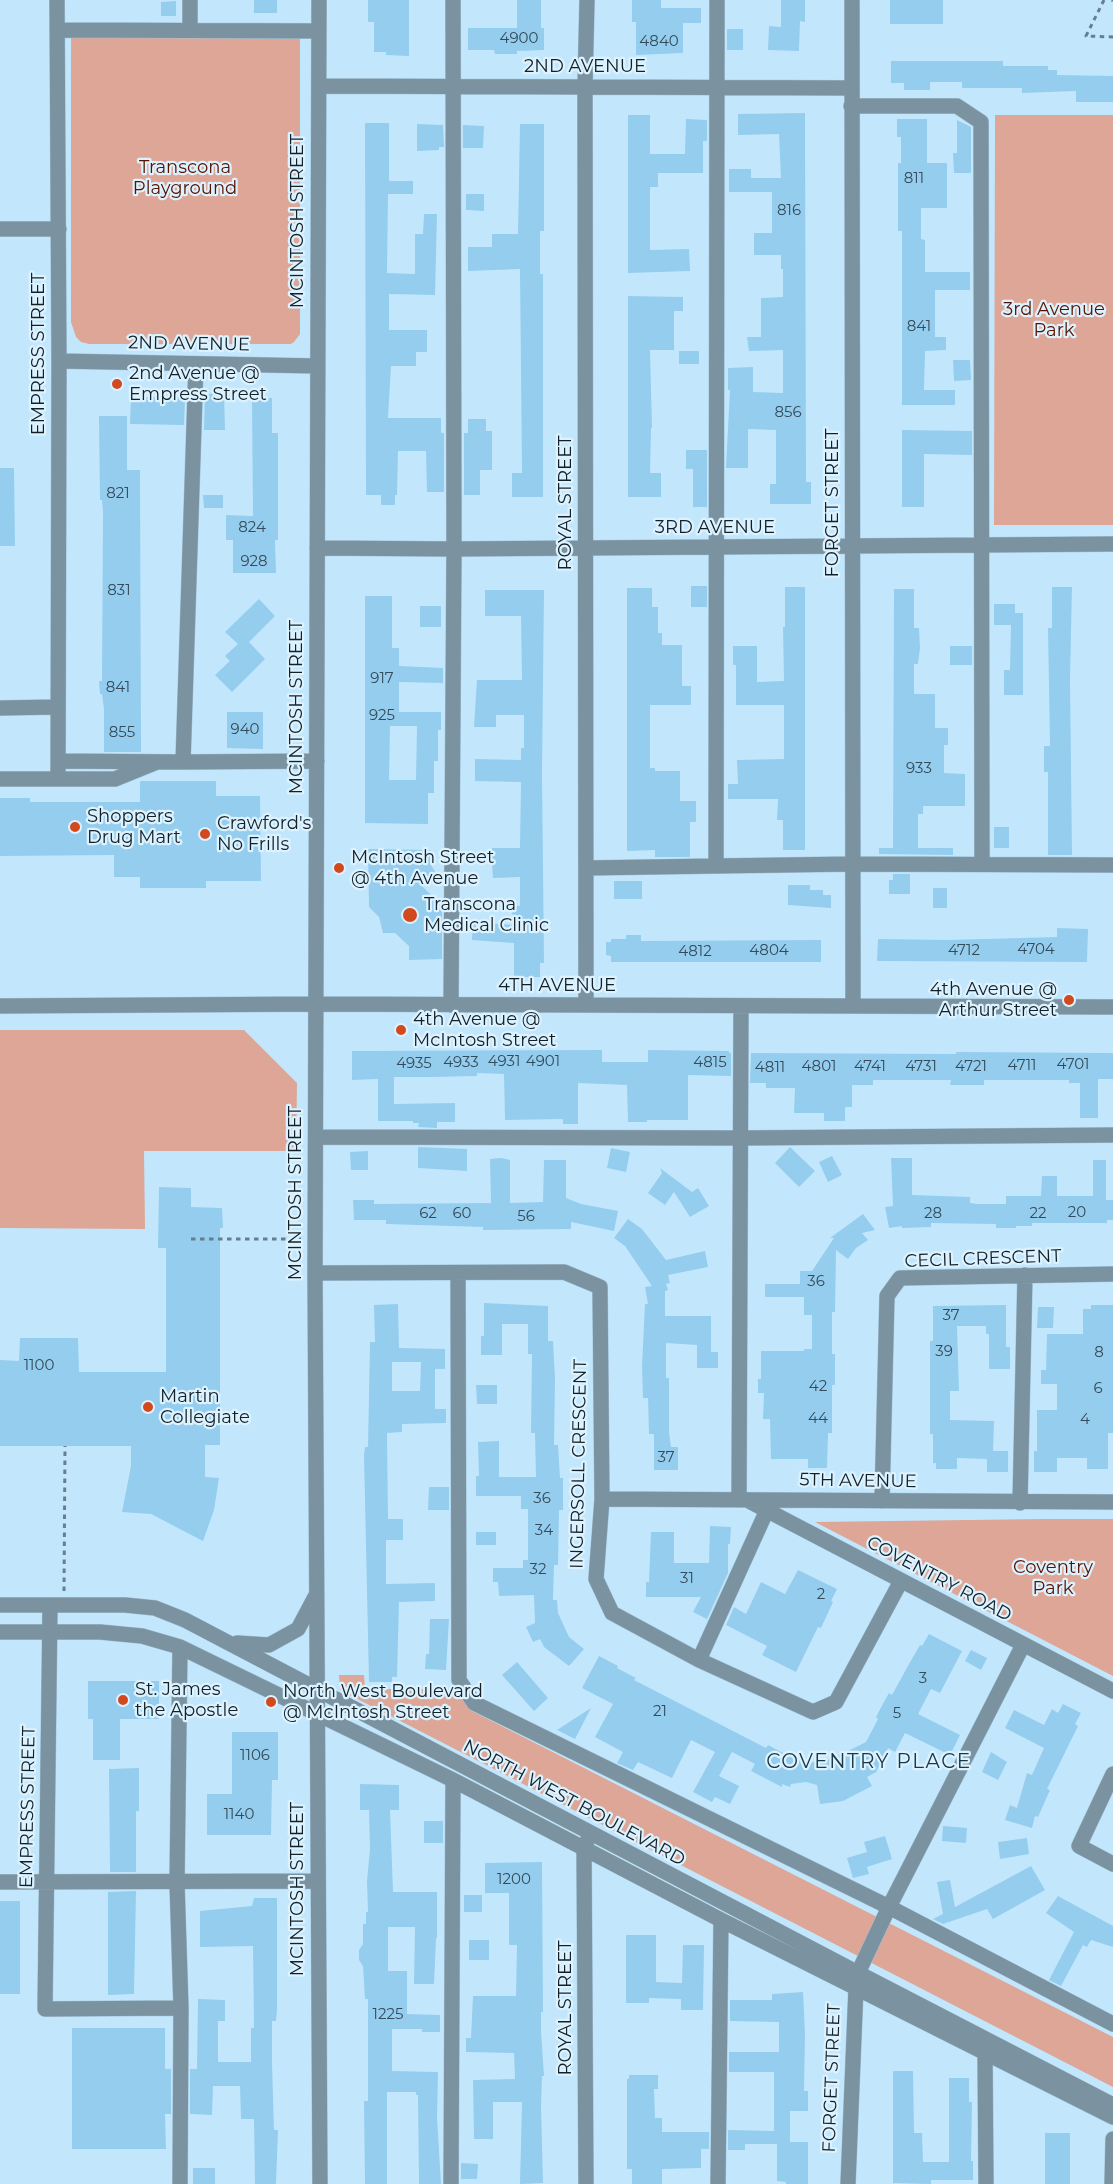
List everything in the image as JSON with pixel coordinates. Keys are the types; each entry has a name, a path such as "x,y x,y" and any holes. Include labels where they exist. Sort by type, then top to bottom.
{"street":[{"name":"EMPRESS STREET","path":"57,0 58,779"},
{"path":"190,0 190,30"},
{"name":"MCINTOSH STREET","path":"319,0 315,1273 320,2184"},
{"path":"451,1005 454,549 453,0"},
{"name":"ROYAL STREET","path":"586,1005 585,87 587,0"},
{"path":"716,866 717,0"},
{"name":"FORGET STREET","path":"852,0 853,1006"},
{"path":"58,30 319,31"},
{"name":"2ND AVENUE","path":"319,86 852,88"},
{"path":"851,106 957,106 981,122 982,864"},
{"path":"0,229 59,229"},
{"name":"2ND AVENUE","path":"59,361 317,366"},
{"path":"183,762 196,364"},
{"name":"3RD AVENUE","path":"317,548 981,547 1113,544"},
{"path":"0,708 57,707"},
{"path":"58,761 317,761"},
{"path":"0,779 115,779 157,762"},
{"path":"586,868 853,864 1113,865"},
{"name":"4TH AVENUE","path":"0,1006 317,1004 1113,1006"},
{"path":"741,1006 743,1500"},
{"path":"316,1137 741,1138 1113,1135"},
{"name":"INGERSOLL CRESCENT","path":"315,1273 564,1272 600,1287 602,1499 596,1580 612,1613 699,1660 813,1712 836,1702 901,1581"},
{"path":"458,1273 459,1680 474,1702 889,1907 1113,2024"},
{"name":"CECIL CRESCENT","path":"882,1501 887,1296 900,1278 1113,1274"},
{"path":"1020,1503 1025,1275"},
{"name":"5TH AVENUE","path":"602,1499 1113,1503"},
{"name":"COVENTRY ROAD","path":"743,1500 767,1510 1113,1691"},
{"path":"699,1660 767,1510"},
{"name":"MCINTOSH STREET","path":"231,1643 268,1645 298,1629 317,1594"},
{"name":"NORTH WEST BOULEVARD","path":"0,1605 125,1605 155,1608 185,1620 590,1833 985,2052 1113,2117"},
{"name":"EMPRESS STREET","path":"57,1605 50,1632 45,2009 181,2008"},
{"name":"NORTH WEST BOULEVARD","path":"0,1632 100,1632 142,1635 180,1647 453,1780 721,1920 857,1980 1113,2105"},
{"path":"857,1980 889,1907 1023,1645"},
{"path":"180,1647 177,1882 181,2008 180,2184"},
{"path":"1113,1774 1079,1846 1113,1864"},
{"path":"451,2184 453,1780"},
{"name":"ROYAL STREET","path":"586,2184 585,1848 590,1833"},
{"path":"0,1882 318,1881"},
{"path":"718,2184 721,1920"},
{"name":"FORGET STREET","path":"848,2184 857,1980"},
{"path":"985,2052 986,2184"},
{"path":"1112,2184 1113,2139"}],"path":[{"path":"1104,0 1086,36 1113,37"},
{"path":"191,1239 315,1239"},
{"path":"57,1605 65,1446"}],"green space":[{"name":"Transcona Playground","path":"71,34 300,35 300,334 294,342 291,344 89,344 81,342 76,337 71,322"},
{"name":"3rd Avenue Park","path":"995,115 1113,115 1113,525 994,525"},
{"path":"0,1030 244,1030 297,1083 296,1151 144,1151 145,1229 0,1228"},
{"name":"Coventry Park","path":"1113,1519 1113,1676 815,1522"},
{"path":"339,1675 364,1675 365,1689 457,1689 472,1711 1113,2037 1113,2087 340,1690"}],"building":[{"path":"254,0 277,0 277,13 254,13"},
{"path":"368,0 409,0 409,56 374,52 374,22 368,22"},
{"path":"517,0 541,0 544,50 495,54 494,50 468,50 468,28 517,28"},
{"path":"632,0 661,0 661,8 701,8 701,23 683,23 683,53 636,55 636,22 632,22"},
{"path":"781,0 805,0 805,22 800,21 799,51 768,50 769,26 781,27"},
{"path":"890,0 943,0 943,24 890,24"},
{"path":"176,1 176,16 161,16 161,2"},
{"path":"727,29 743,29 743,50 727,50"},
{"path":"891,61 1003,61 1003,66 1048,66 1048,70 1057,70 1057,75 1113,76 1113,102 1076,102 1076,91 1022,93 1022,88 962,88 962,82 930,82 930,90 904,90 904,83 891,83"},
{"path":"805,113 806,482 811,482 811,504 770,504 770,484 776,484 776,430 748,429 748,468 726,468 730,390 728,390 728,368 753,367 753,392 783,393 783,350 749,351 747,337 761,337 761,298 783,297 783,269 781,269 781,255 754,255 754,233 772,233 772,192 729,192 729,169 751,169 751,178 781,178 779,134 738,135 738,114"},
{"path":"628,115 650,115 650,154 685,154 686,119 707,120 707,141 703,141 703,173 658,173 658,187 650,187 650,250 689,249 690,271 628,273"},
{"path":"897,119 927,119 927,163 947,163 947,208 921,208 921,239 925,240 925,272 970,272 970,290 935,290 935,337 946,337 946,350 925,351 924,390 955,390 955,405 902,405 902,231 898,231 898,163 901,163 901,137 897,137"},
{"path":"957,120 971,127 971,173 954,173 953,153 957,153"},
{"path":"365,123 389,123 389,181 413,181 413,194 388,194 387,273 415,274 415,234 423,234 424,214 437,214 435,295 389,294 389,330 427,330 427,352 416,352 416,366 391,366 388,418 441,418 441,433 444,433 444,492 427,492 426,451 398,451 395,505 381,505 381,495 366,495"},
{"path":"417,124 443,125 444,147 439,147 439,150 417,151"},
{"path":"520,124 544,124 544,231 540,231 540,274 543,274 543,497 512,497 512,473 522,473 520,269 468,271 468,247 492,247 492,234 518,234"},
{"path":"463,125 484,126 483,148 463,148"},
{"path":"466,194 484,194 484,211 466,210"},
{"path":"628,296 683,297 683,311 674,311 674,350 650,350 652,428 650,473 661,473 661,497 628,497"},
{"path":"679,351 699,351 699,364 679,364"},
{"path":"953,360 970,360 971,380 954,381"},
{"path":"205,394 224,394 225,430 204,430"},
{"path":"131,397 185,397 184,425 130,424"},
{"path":"252,397 272,398 272,433 278,433 276,573 233,573 233,540 226,540 226,515 253,516"},
{"path":"99,416 127,416 127,470 140,470 141,752 104,752 104,709 99,681 102,681 103,512 102,500 100,500"},
{"path":"468,419 486,419 486,431 492,431 492,470 480,470 480,495 464,495 464,433 468,433"},
{"path":"902,430 972,431 972,455 924,454 924,507 902,507"},
{"path":"686,450 707,450 707,507 693,507 693,469 686,469"},
{"path":"0,468 14,468 15,546 0,546"},
{"path":"203,495 223,495 223,508 204,508"},
{"path":"691,586 707,586 707,607 691,607"},
{"path":"785,587 805,587 805,850 783,850 783,820 777,820 778,799 728,799 728,784 738,784 737,760 784,759 784,705 736,705 736,665 733,665 733,646 757,646 757,682 784,681"},
{"path":"1052,587 1072,587 1070,679 1072,855 1048,855 1048,772 1044,772 1044,746 1050,746 1048,628 1052,628"},
{"path":"627,588 652,588 652,607 658,607 658,633 662,633 662,645 682,645 682,686 691,686 691,705 650,705 650,768 655,768 655,771 680,771 680,801 696,801 696,822 690,822 690,857 655,857 655,850 627,851"},
{"path":"894,589 914,589 914,628 919,628 920,648 918,664 914,664 914,694 935,694 935,728 948,728 948,745 944,745 944,773 965,774 965,806 923,806 923,814 918,814 918,848 953,848 953,855 879,854 879,848 893,848"},
{"path":"485,590 544,590 542,774 544,963 540,963 540,977 514,977 514,943 472,940 473,922 513,925 512,906 520,906 520,877 493,878 492,848 520,848 521,782 475,781 475,759 521,760 521,748 524,748 524,715 496,715 496,727 474,727 477,680 522,680 521,616 485,616"},
{"path":"365,596 392,596 392,648 399,648 399,666 443,668 443,683 399,682 399,712 441,712 441,730 438,730 438,761 434,761 434,793 428,793 428,824 365,823","holes":["390,726 417,726 416,780 389,780"]},
{"path":"259,599 275,616 249,642 265,659 232,692 215,675 230,661 225,656 238,644 225,632"},
{"path":"994,604 1015,604 1015,613 1023,613 1023,695 1004,695 1004,670 1010,670 1011,625 994,625"},
{"path":"420,606 441,606 441,627 420,627"},
{"path":"950,646 972,646 972,665 950,665"},
{"path":"227,712 263,712 263,749 227,748"},
{"path":"140,781 216,781 216,796 260,796 261,881 206,881 206,888 140,888 140,877 114,877 114,855 0,856 0,798 30,798 30,802 140,802"},
{"path":"994,827 1009,827 1009,848 994,848"},
{"name":"Transcona Medical Clinic","path":"368,849 431,850 431,865 437,875 422,886 442,906 442,959 409,960 409,946 395,933 383,933 379,917 369,907"},
{"path":"893,874 910,874 910,894 889,894 889,880 893,880"},
{"path":"614,881 642,881 642,899 614,899"},
{"path":"788,885 810,885 810,890 823,890 823,895 831,895 831,908 788,905"},
{"path":"933,888 947,888 947,908 933,908"},
{"path":"1057,928 1088,929 1087,962 877,961 878,939 1057,937"},
{"path":"626,935 641,935 641,941 821,940 821,962 611,962 611,956 606,955 606,942 611,942 611,939 626,939"},
{"path":"602,1050 602,1062 648,1062 648,1050 729,1051 731,1053 731,1076 688,1075 688,1120 647,1120 647,1122 628,1122 627,1085 578,1083 578,1124 563,1124 563,1119 505,1120 504,1074 394,1077 394,1104 455,1103 455,1122 437,1122 437,1128 418,1127 419,1123 413,1123 413,1121 378,1121 378,1079 352,1080 352,1051"},
{"path":"956,1052 1113,1053 1113,1079 1098,1079 1098,1118 1080,1118 1080,1083 1069,1083 1069,1080 984,1080 984,1085 950,1085 951,1080 873,1080 873,1085 852,1085 852,1107 845,1107 845,1121 824,1121 824,1113 794,1113 795,1088 766,1088 766,1083 750,1083 751,1053 956,1054"},
{"path":"418,1147 467,1149 467,1171 418,1168"},
{"path":"790,1147 815,1171 799,1187 775,1163"},
{"path":"611,1148 630,1152 626,1172 607,1168"},
{"path":"368,1151 368,1170 351,1170 350,1152"},
{"path":"832,1156 842,1175 828,1182 819,1162"},
{"path":"891,1158 912,1158 912,1195 970,1197 970,1203 977,1204 1006,1204 1006,1196 1041,1196 1042,1176 1057,1176 1057,1196 1093,1196 1093,1160 1106,1160 1106,1200 1113,1200 1113,1220 1107,1220 1107,1223 1032,1223 1032,1226 1016,1226 1016,1228 996,1228 996,1224 931,1223 931,1227 889,1228 885,1207 893,1206"},
{"path":"490,1159 510,1160 510,1203 543,1202 544,1160 566,1160 566,1198 581,1204 618,1211 614,1231 571,1222 571,1229 483,1230 483,1227 386,1224 386,1220 354,1220 353,1200 374,1200 374,1204 491,1203"},
{"path":"660,1168 692,1192 698,1188 709,1206 690,1217 674,1192 665,1205 648,1193 662,1173"},
{"path":"159,1187 191,1188 191,1207 222,1208 223,1228 220,1228 220,1445 205,1445 205,1477 219,1478 214,1510 203,1541 151,1514 122,1512 131,1466 131,1446 0,1446 0,1360 19,1361 20,1338 78,1338 79,1372 166,1372 166,1248 158,1248"},
{"path":"863,1214 875,1230 862,1233 868,1240 856,1248 848,1259 836,1250 835,1312 832,1312 835,1385 832,1385 832,1433 828,1433 827,1468 808,1468 808,1459 771,1459 770,1419 763,1419 764,1393 758,1393 758,1379 761,1379 761,1351 812,1349 812,1315 804,1315 804,1297 765,1297 765,1284 800,1284 800,1271 812,1271 834,1238 830,1238"},
{"path":"628,1219 642,1229 666,1260 705,1251 708,1267 668,1275 670,1283 666,1284 668,1290 665,1291 665,1316 711,1316 711,1352 718,1352 718,1368 697,1368 697,1345 666,1343 666,1378 669,1378 669,1432 671,1447 678,1447 678,1470 654,1470 654,1434 649,1434 648,1398 643,1398 642,1366 645,1304 648,1304 645,1287 652,1286 625,1246 614,1238"},
{"path":"484,1303 548,1306 548,1341 553,1341 555,1378 554,1445 558,1445 560,1478 563,1478 563,1510 559,1510 558,1565 554,1565 553,1600 557,1600 558,1613 569,1637 584,1649 569,1666 544,1647 540,1639 533,1642 526,1627 535,1623 534,1595 499,1596 498,1582 493,1582 493,1568 523,1568 523,1560 528,1560 528,1509 521,1509 521,1496 476,1496 476,1476 479,1476 478,1442 499,1441 499,1477 536,1477 535,1433 531,1433 532,1354 528,1354 528,1324 502,1324 502,1355 481,1355 481,1336 484,1336"},
{"path":"398,1304 399,1348 445,1349 445,1369 435,1369 435,1409 446,1409 446,1423 402,1424 402,1432 387,1433 388,1519 403,1519 403,1540 386,1540 386,1584 435,1583 435,1601 399,1602 397,1677 392,1677 392,1682 369,1682 364,1455 365,1447 368,1447 370,1342 375,1342 374,1305","holes":["392,1362 421,1362 420,1391 392,1391"]},
{"path":"1006,1305 1006,1347 1010,1347 1010,1369 989,1369 989,1334 986,1334 986,1326 957,1326 959,1391 950,1391 950,1420 994,1421 993,1451 1008,1451 1008,1472 987,1472 987,1459 957,1458 957,1469 936,1469 936,1463 933,1463 933,1434 930,1434 930,1341 933,1341 933,1306"},
{"path":"1091,1305 1113,1305 1113,1433 1108,1433 1108,1469 1087,1469 1087,1458 1057,1458 1057,1472 1034,1472 1034,1451 1037,1451 1037,1410 1057,1410 1057,1384 1041,1384 1041,1370 1046,1370 1047,1334 1083,1334 1083,1309 1091,1309"},
{"path":"1038,1307 1054,1307 1053,1328 1037,1328"},
{"path":"476,1385 497,1385 497,1404 477,1404"},
{"path":"429,1487 449,1487 449,1510 428,1510"},
{"path":"710,1526 731,1527 730,1544 728,1544 728,1573 707,1619 693,1612 701,1597 646,1597 646,1582 649,1582 651,1532 674,1532 674,1563 709,1563"},
{"path":"476,1532 496,1532 496,1545 476,1545"},
{"path":"798,1570 837,1589 821,1628 818,1627 796,1672 762,1655 767,1646 726,1625 734,1607 746,1614 761,1582 785,1594"},
{"path":"430,1619 449,1619 446,1670 425,1669 426,1654 429,1654"},
{"path":"929,1634 962,1651 940,1693 931,1689 918,1714 960,1735 950,1755 905,1733 895,1752 888,1748 876,1772 867,1777 872,1786 843,1801 820,1804 817,1785 806,1782 791,1784 790,1787 782,1784 782,1787 751,1771 755,1764 732,1752 719,1776 739,1786 730,1804 715,1797 712,1802 693,1792 715,1752 691,1740 672,1778 638,1762 633,1770 617,1763 623,1752 595,1737 613,1704 582,1688 599,1656 636,1678 634,1680 766,1748 768,1745 793,1756 792,1758 808,1763 832,1759 866,1742 889,1693 892,1695 920,1645 922,1646"},
{"path":"971,1650 987,1658 981,1670 965,1661"},
{"path":"517,1662 548,1698 534,1711 502,1675"},
{"name":"St. James the Apostle","path":"88,1681 159,1681 159,1719 120,1719 120,1760 93,1760 93,1719 88,1719"},
{"path":"1063,1704 1081,1713 1075,1724 1078,1726 1047,1789 1050,1790 1038,1817 1035,1816 1032,1828 1005,1820 1010,1805 1017,1808 1027,1773 1032,1775 1044,1748 1005,1728 1014,1710 1044,1725 1052,1709 1058,1713"},
{"path":"591,1708 575,1739 557,1730"},
{"path":"232,1732 278,1732 278,1780 272,1780 271,1835 207,1835 207,1794 232,1794"},
{"path":"991,1752 1007,1762 998,1780 982,1772"},
{"path":"139,1768 136,1872 110,1872 109,1769"},
{"path":"360,1784 399,1785 399,1810 390,1810 393,1892 437,1892 434,1984 414,1984 415,1927 388,1927 388,1971 407,1971 407,2014 440,2015 440,2032 422,2032 422,2029 392,2029 392,2071 438,2072 437,2117 441,2184 419,2184 418,2095 416,2092 387,2092 387,2184 365,2184 364,2101 368,2101 368,1999 365,1999 363,1966 359,1960 359,1950 363,1944 363,1924 366,1924 366,1912 368,1912 367,1881 370,1849 369,1810 360,1810"},
{"path":"424,1821 443,1821 443,1843 424,1843"},
{"path":"943,1826 967,1828 966,1843 942,1841"},
{"path":"885,1836 892,1859 867,1867 869,1874 853,1878 847,1858 867,1852 864,1842"},
{"path":"1027,1838 1029,1854 1000,1859 998,1842"},
{"path":"542,1862 543,2183 520,2184 522,2102 493,2102 493,2139 474,2139 473,2080 515,2079 514,2053 466,2052 466,2038 471,2038 473,1996 516,1996 517,1945 509,1945 509,1893 485,1893 485,1863"},
{"path":"1031,1866 1045,1890 993,1919 987,1909 943,1924 933,1919 943,1914 937,1882 950,1880 955,1907"},
{"path":"136,1891 134,1994 108,1995 108,1892"},
{"path":"464,1895 482,1895 482,1912 464,1912"},
{"path":"1058,1896 1113,1926 1113,1947 1091,1940 1087,1947 1083,1945 1061,1986 1049,1980 1074,1932 1046,1913"},
{"path":"254,1898 277,1898 277,2010 276,2021 272,2021 274,2130 278,2130 276,2184 255,2184 254,2119 241,2119 240,2086 213,2086 212,2115 190,2114 190,2069 197,2069 198,1999 225,2000 225,2021 218,2021 218,2062 251,2062 251,2028 254,2028 253,1946 200,1947 200,1911 252,1906"},
{"path":"0,1901 20,1901 20,1994 0,1994"},
{"path":"626,1935 656,1935 656,1982 682,1983 683,1945 704,1945 703,2010 681,2010 681,1999 649,1998 649,2003 626,2003"},
{"path":"469,1940 489,1940 489,1960 469,1960"},
{"path":"803,1992 804,2091 808,2091 808,2111 790,2111 790,2142 808,2142 808,2184 786,2184 786,2182 777,2181 777,2144 745,2144 745,2150 728,2150 728,2130 774,2131 774,2072 729,2072 729,2052 779,2052 779,2022 730,2021 730,2000 772,2000 772,1994"},
{"path":"72,2028 165,2028 165,2069 171,2069 171,2114 165,2114 166,2149 72,2149"},
{"path":"893,2071 913,2071 914,2133 922,2133 923,2162 949,2162 949,2078 969,2078 969,2102 972,2102 973,2180 931,2180 931,2184 893,2183"},
{"path":"629,2075 658,2075 658,2089 654,2089 655,2118 662,2118 662,2132 709,2132 709,2149 701,2149 701,2168 662,2169 662,2184 632,2184 632,2169 627,2169 627,2079"},
{"path":"1045,2133 1070,2133 1070,2184 1045,2184"},
{"path":"461,2163 478,2164 477,2179 461,2179"},
{"path":"193,2168 215,2168 215,2184 193,2184"}],"place":[{"name":"2nd Avenue @ Empress Street","path":"117,384"},
{"name":"Shoppers Drug Mart","path":"75,827"},
{"name":"Crawford's No Frills","path":"205,834"},
{"name":"McIntosh Street @ 4th Avenue","path":"339,868"},
{"name":"Transcona Medical Clinic","path":"410,915"},
{"name":"4th Avenue @ Arthur Street","path":"1069,1000"},
{"name":"4th Avenue @ McIntosh Street","path":"401,1030"},
{"name":"Martin Collegiate","path":"148,1407"},
{"name":"St. James the Apostle","path":"123,1700"},
{"name":"North West Boulevard @ McIntosh Street","path":"271,1702"}],"district":[{"name":"COVENTRY PLACE","path":"869,1762"}]}
